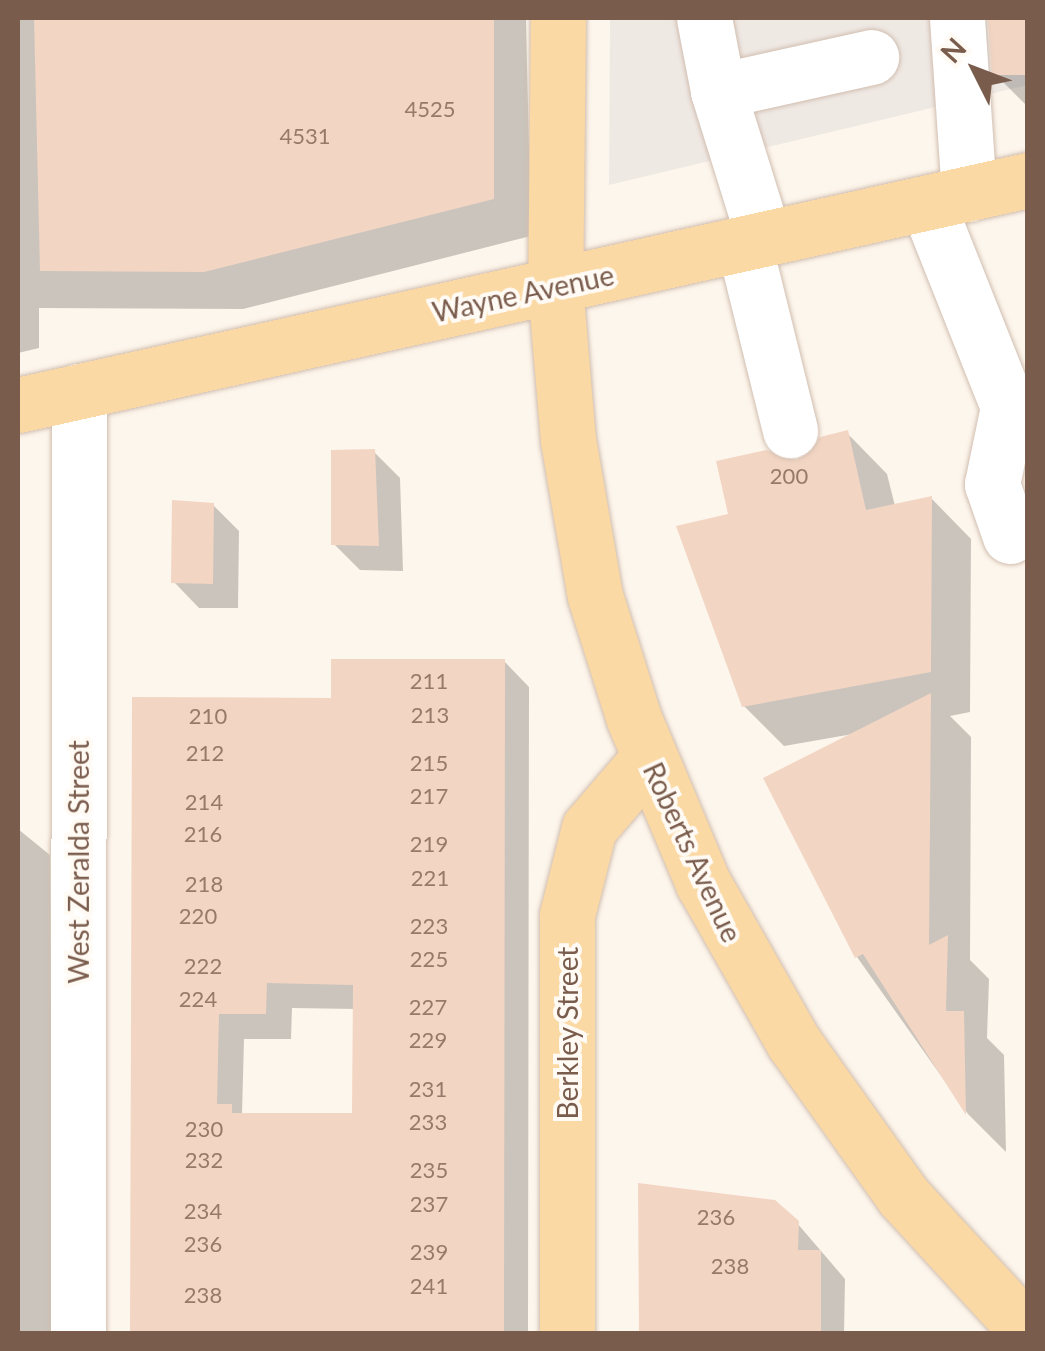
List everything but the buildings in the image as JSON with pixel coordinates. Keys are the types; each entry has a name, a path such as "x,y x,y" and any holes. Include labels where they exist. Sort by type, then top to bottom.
{"main road":[{"name":"Roberts Avenue","path":"558,18 555,286 579,528 649,758 703,883 794,1043 903,1196 1028,1332"},
{"name":"Wayne Avenue","path":"18,405 1028,180"},
{"name":"Berkley Street","path":"567,1334 569,901 590,828 649,758"}],"street":[{"path":"704,18 754,242 790,430"},
{"path":"958,18 948,198 1008,407 992,484 1010,536"},
{"path":"718,91 871,57"},
{"name":"West Zeralda Street","path":"78,392 78,1334"}],"shaded area":[{"path":"610,18 1027,18 1027,85 609,185"}]}
